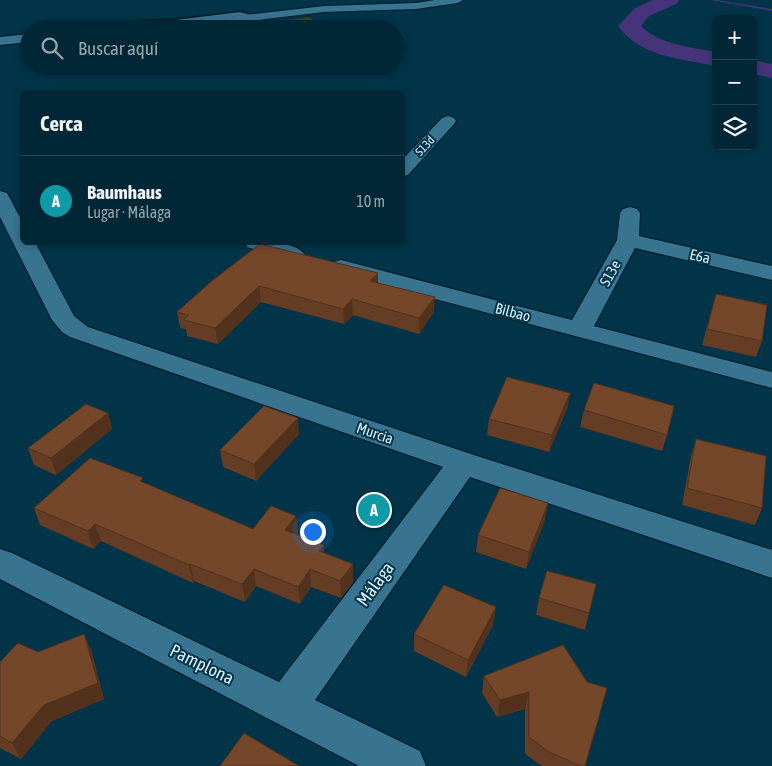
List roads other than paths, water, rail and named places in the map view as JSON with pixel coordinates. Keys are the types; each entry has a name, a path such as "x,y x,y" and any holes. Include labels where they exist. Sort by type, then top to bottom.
{"street":[{"path":"226,20 255,18 324,8 416,6 458,0"},
{"path":"0,41 20,39"},
{"name":"S13d","path":"405,168 448,122"},
{"name":"Murcia","path":"5,196 20,234"},
{"name":"S13e","path":"580,329 628,240 630,213"},
{"name":"E6a","path":"628,240 772,273"},
{"name":"Murcia","path":"25,245 64,320 79,332 772,564"},
{"name":"Bilbao","path":"260,245 772,380"},
{"name":"Málaga","path":"286,706 463,462"},
{"name":"Pamplona","path":"0,563 404,766"}],"waterway":[{"path":"669,0 642,12 629,26 636,34 657,45 712,58"},
{"path":"712,0 772,10"},
{"path":"757,68 772,71"}],"place":[{"name":"Baumhaus","path":"374,510"}]}
